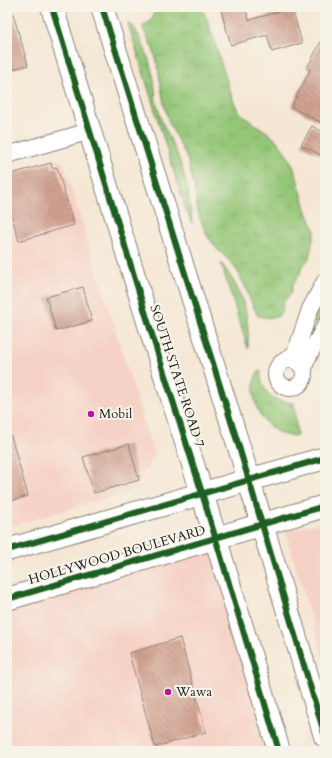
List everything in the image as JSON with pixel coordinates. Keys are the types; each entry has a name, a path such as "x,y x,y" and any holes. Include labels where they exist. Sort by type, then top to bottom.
{"main road":[{"name":"SOUTH STATE ROAD 7","path":"52,7 202,493 279,751"},
{"path":"102,7 249,480 325,736"},
{"path":"7,550 325,458"},
{"name":"HOLLYWOOD BOULEVARD","path":"7,599 325,506"}],"street":[{"path":"7,155 90,131"},
{"path":"286,360 291,359 297,361 304,369 305,375 303,380 300,385 295,388 284,387 279,383 276,378 277,367 281,363 294,354 310,310 325,281"},
{"path":"304,369 306,361 325,326"}],"shaded area":[{"path":"55,160 61,160 64,165 154,455 135,490 7,527 7,174"},
{"path":"325,522 325,664 285,531"},
{"path":"219,549 275,751 7,751 7,609"}],"green space":[{"path":"152,7 200,7 208,22 229,88 239,112 277,141 290,160 295,171 307,212 315,231 309,258 301,268 300,274 293,284 290,295 283,303 282,311 278,316 272,318 258,316 238,272 208,237 201,221 187,158 169,123 164,104 157,62 153,49 143,28 143,26 151,21 153,17 154,14"},
{"path":"128,23 134,27 149,60 154,79 156,101 162,122 178,156 184,174 193,224 185,208"},
{"path":"221,263 235,284 244,304 248,325 248,349"},
{"path":"325,295 325,306 322,317 317,323 314,322 313,318"},
{"path":"258,371 261,371 263,385 270,394 280,401 294,403 297,436 282,434 267,423 261,416 254,398 255,380"}],"building":[{"path":"11,7 28,65 7,71 7,8"},
{"path":"220,7 245,7 249,20 292,8 302,43 272,52 267,35 231,45"},
{"path":"325,34 325,113 320,122 291,107 310,70 307,68"},
{"path":"312,126 325,133 325,157 301,145"},
{"path":"51,163 52,168 57,167 74,225 19,241 7,199 7,175"},
{"path":"83,287 92,321 56,331 46,297"},
{"path":"11,436 28,496 7,502 7,437"},
{"path":"129,444 139,480 94,493 83,457"},
{"name":"Wawa","path":"180,638 206,732 155,747 129,653"}],"cycle path":[{"path":"52,7 202,493 279,751"},
{"path":"102,7 239,447 325,736"},
{"path":"7,550 325,458"},
{"path":"7,599 325,506"}],"place":[{"name":"Mobil","path":"91,414"},
{"name":"Wawa","path":"168,692"}]}
